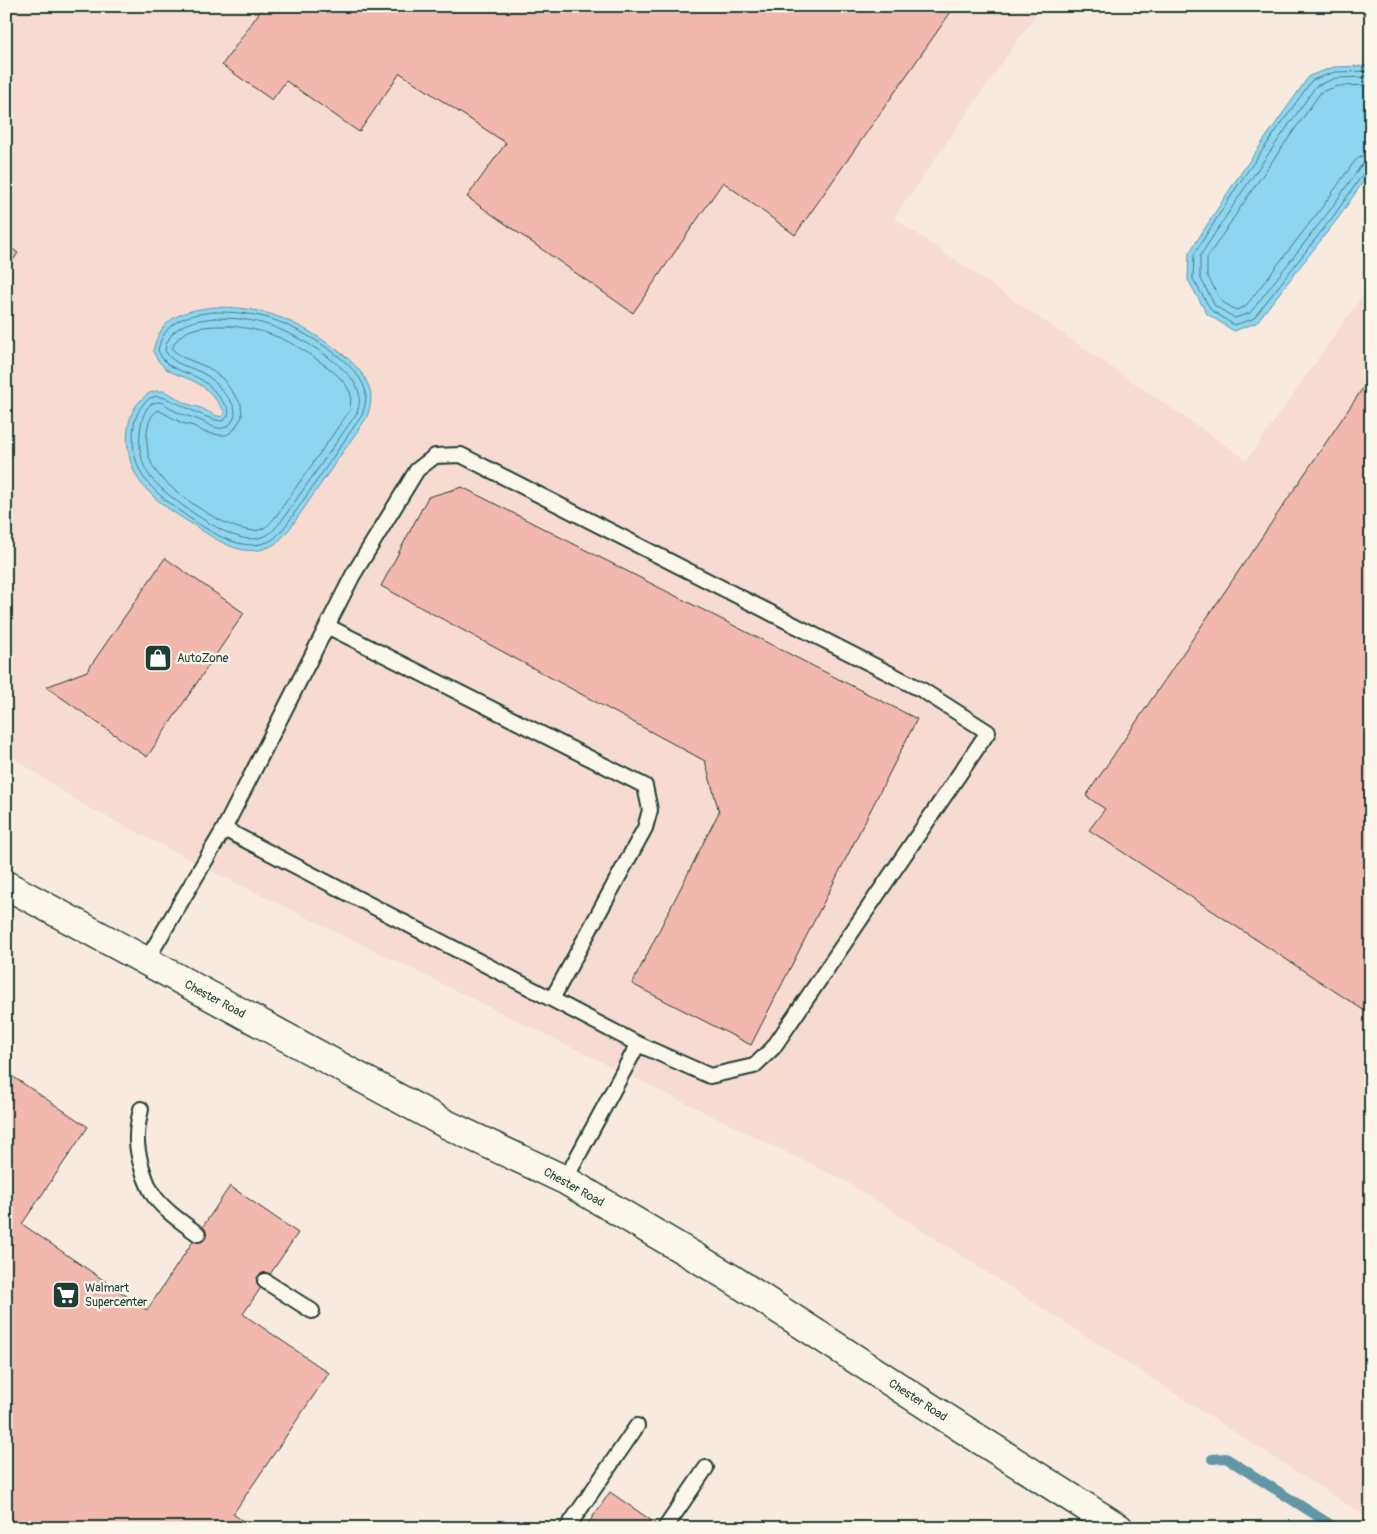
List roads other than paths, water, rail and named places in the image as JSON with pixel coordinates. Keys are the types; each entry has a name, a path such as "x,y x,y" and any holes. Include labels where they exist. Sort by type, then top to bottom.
{"street":[{"name":"Chester Road","path":"6,885 446,1124 565,1180 729,1278 1119,1528"}],"lane":[{"path":"146,961 224,829 353,575 417,470 435,456 461,455 922,690 988,732 773,1048 754,1066 710,1076 638,1044 224,829"},
{"path":"327,626 645,786 650,810 645,828 552,999"},
{"path":"565,1180 638,1044"},
{"path":"141,1109 136,1137 145,1175 154,1196 178,1220 198,1234"},
{"path":"266,1281 312,1310"},
{"path":"567,1528 637,1426"},
{"path":"665,1528 706,1468"}],"water":[{"path":"1371,66 1371,170 1339,217 1256,323 1234,331 1207,314 1188,280 1189,253 1234,183 1309,76 1334,67"},
{"path":"215,307 263,312 277,316 305,329 349,360 363,375 371,394 367,417 291,527 276,543 259,550 238,549 219,541 165,506 141,483 131,464 127,442 130,419 134,409 146,395 156,391 165,392 185,403 222,417 225,412 207,390 199,384 167,369 157,359 153,351 161,330 175,317 193,310"}],"waterway":[{"path":"1212,1459 1226,1458 1336,1528"}],"place":[{"name":"AutoZone","path":"158,658"},
{"name":"Walmart Supercenter","path":"66,1295"}]}
